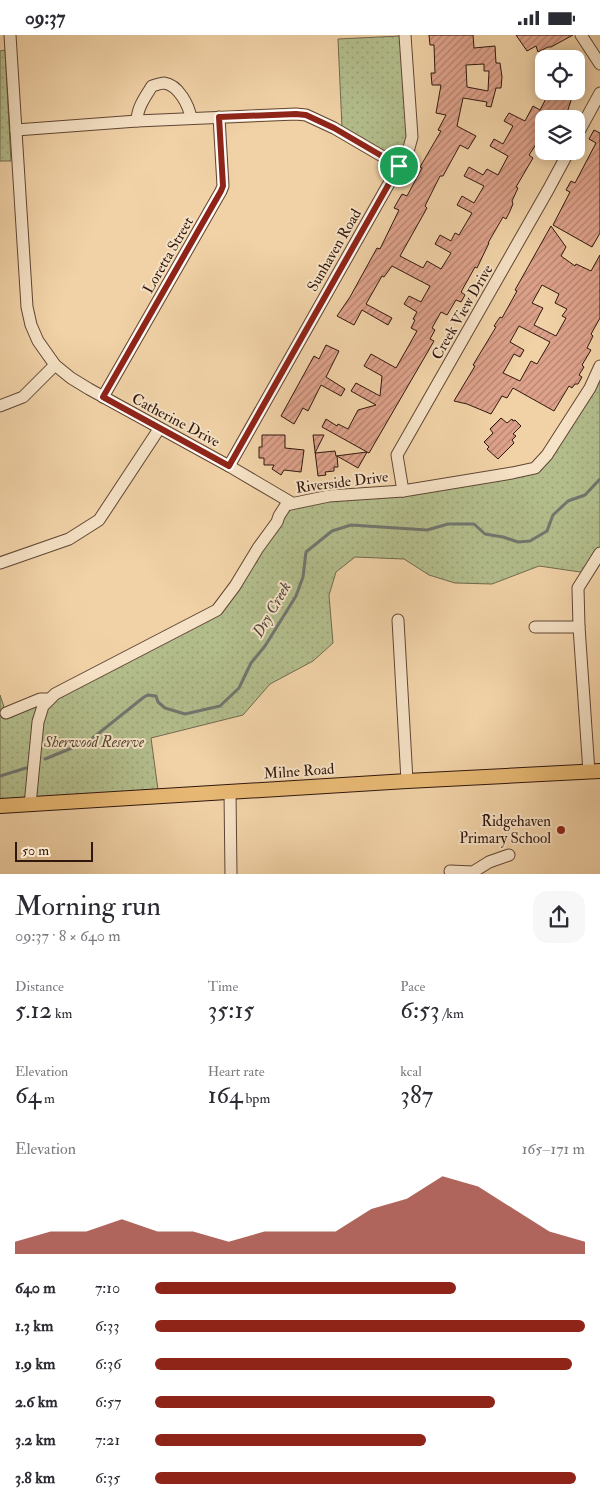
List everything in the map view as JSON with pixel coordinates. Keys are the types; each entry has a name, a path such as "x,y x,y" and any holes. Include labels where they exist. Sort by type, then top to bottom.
{"main road":[{"name":"Milne Road","path":"0,806 594,771"}],"street":[{"name":"Catherine Drive","path":"10,35 27,307 31,325 38,341 55,365 72,378 292,503"},
{"name":"Sunhaven Road","path":"229,466 409,149 412,137 405,35"},
{"path":"581,35 600,64"},
{"path":"137,121 137,113 152,86 164,83 175,87 189,109 191,118"},
{"path":"585,120 600,93"},
{"path":"16,131 191,118 306,115 334,128 399,166"},
{"name":"Loretta Street","path":"103,397 221,191 223,186 219,117"},
{"name":"Creek View Drive","path":"403,491 397,455 564,160"},
{"path":"0,406 23,397 55,365"},
{"name":"Riverside Drive","path":"30,805 38,722 43,706 55,694 217,610 235,586 286,505 329,497 403,491 534,468 547,455 595,391 600,366"},
{"path":"0,563 69,539 99,520 159,429"},
{"path":"594,771 579,627 578,587 600,553"},
{"path":"398,620 407,781"},
{"path":"535,627 579,627"},
{"name":"Riverside Drive","path":"6,713 40,699 50,699"},
{"path":"230,792 231,874"},
{"path":"450,871 473,873 489,862 509,855"}],"green space":[{"path":"400,36 408,134 405,147 397,158 342,128 338,39"},
{"path":"5,50 11,161 0,161 0,51"},
{"name":"Sherwood Reserve","path":"600,362 600,554 587,573 539,566 492,584 455,583 429,575 404,559 355,557 336,572 329,595 333,643 313,661 270,684 243,715 151,738 159,797 0,806 0,695 6,713 40,699 217,610 281,518 294,507 535,468"}],"building":[{"path":"429,35 473,35 474,48 495,46 496,63 500,63 502,77 501,88 496,88 491,107 486,106 487,102 463,98 457,126 476,136 468,149 460,145 443,176 440,176 425,206 427,208 400,256 423,268 427,261 441,269 451,253 435,244 440,235 451,241 455,233 459,235 472,213 457,205 462,196 474,203 484,186 464,176 469,167 483,175 487,169 498,175 508,156 490,146 494,139 503,144 513,126 504,121 509,113 525,121 533,106 540,110 535,110 535,146 529,155 533,158 516,187 518,188 512,201 513,204 506,219 503,217 488,243 477,268 475,267 461,292 465,295 461,302 456,300 447,315 441,312 432,328 435,330 430,339 434,341 369,453 322,427 326,419 337,426 338,424 348,429 358,410 376,405 351,391 356,383 380,396 382,376 364,366 371,354 396,368 417,331 411,328 417,312 404,304 409,296 421,302 430,286 392,266 384,277 382,276 366,304 392,318 388,325 362,310 354,325 337,316 350,297 377,248 380,249 399,210 394,208 402,194 407,196 422,168 420,167 441,131 438,130 446,115 436,113 441,85 432,85 431,73 435,73 434,45 430,45","holes":["484,64 484,71 489,71 488,91 467,87 466,65"]},
{"path":"516,35 573,35 551,47 537,50 536,46 527,51"},
{"path":"545,100 571,100 568,110 540,110"},
{"path":"594,130 600,133 600,233 592,247 553,225 570,192 566,190 571,181 575,183 596,143 589,139"},
{"path":"551,226 566,247 561,256 575,266 576,264 591,271 600,255 600,318 591,334 593,336 587,348 591,350 582,365 584,367 579,375 582,377 578,384 575,384 572,388 569,386 554,411 513,388 507,398 502,396 491,414 454,401 496,327 494,326 500,317 502,318 517,291 515,290","holes":["542,285 559,294 555,303 567,309 562,316 566,318 556,336 534,325 543,308 532,303","519,326 550,342 537,364 531,361 520,381 503,373 514,354 520,357 524,350 510,342"]},
{"path":"326,345 339,351 326,377 345,389 341,396 321,385 308,411 303,408 294,424 281,416 314,356 319,359"},
{"path":"501,418 507,423 512,419 513,421 515,420 521,426 513,434 516,436 512,440 514,443 498,459 487,449 489,447 484,442 493,433 490,429"},
{"path":"262,435 285,435 285,448 304,450 301,472 284,470 281,475 272,469 274,465 264,465 264,458 259,458 259,447 262,447"},
{"path":"313,435 324,435 315,453"},
{"path":"335,451 336,456 367,452 358,468 337,456 338,467 334,467 334,471 325,472 326,475 318,476 315,453"}],"waterway":[{"name":"Dry Creek","path":"45,759 89,741 148,695 156,696 158,702 165,708 185,714 220,706 239,688 251,663 265,646 296,596 303,577 306,552 332,531 351,525 427,530 448,524 474,524 485,534 518,542 530,541 547,531 553,515 568,501 585,495 600,479"},
{"name":"Dry Creek","path":"0,776 26,768"}],"place":[{"name":"Ridgehaven Primary School","path":"561,830"}],"route":[{"path":"306,115 334,128 399,166 229,466 103,397 221,191 223,186 219,117 306,115"}]}
